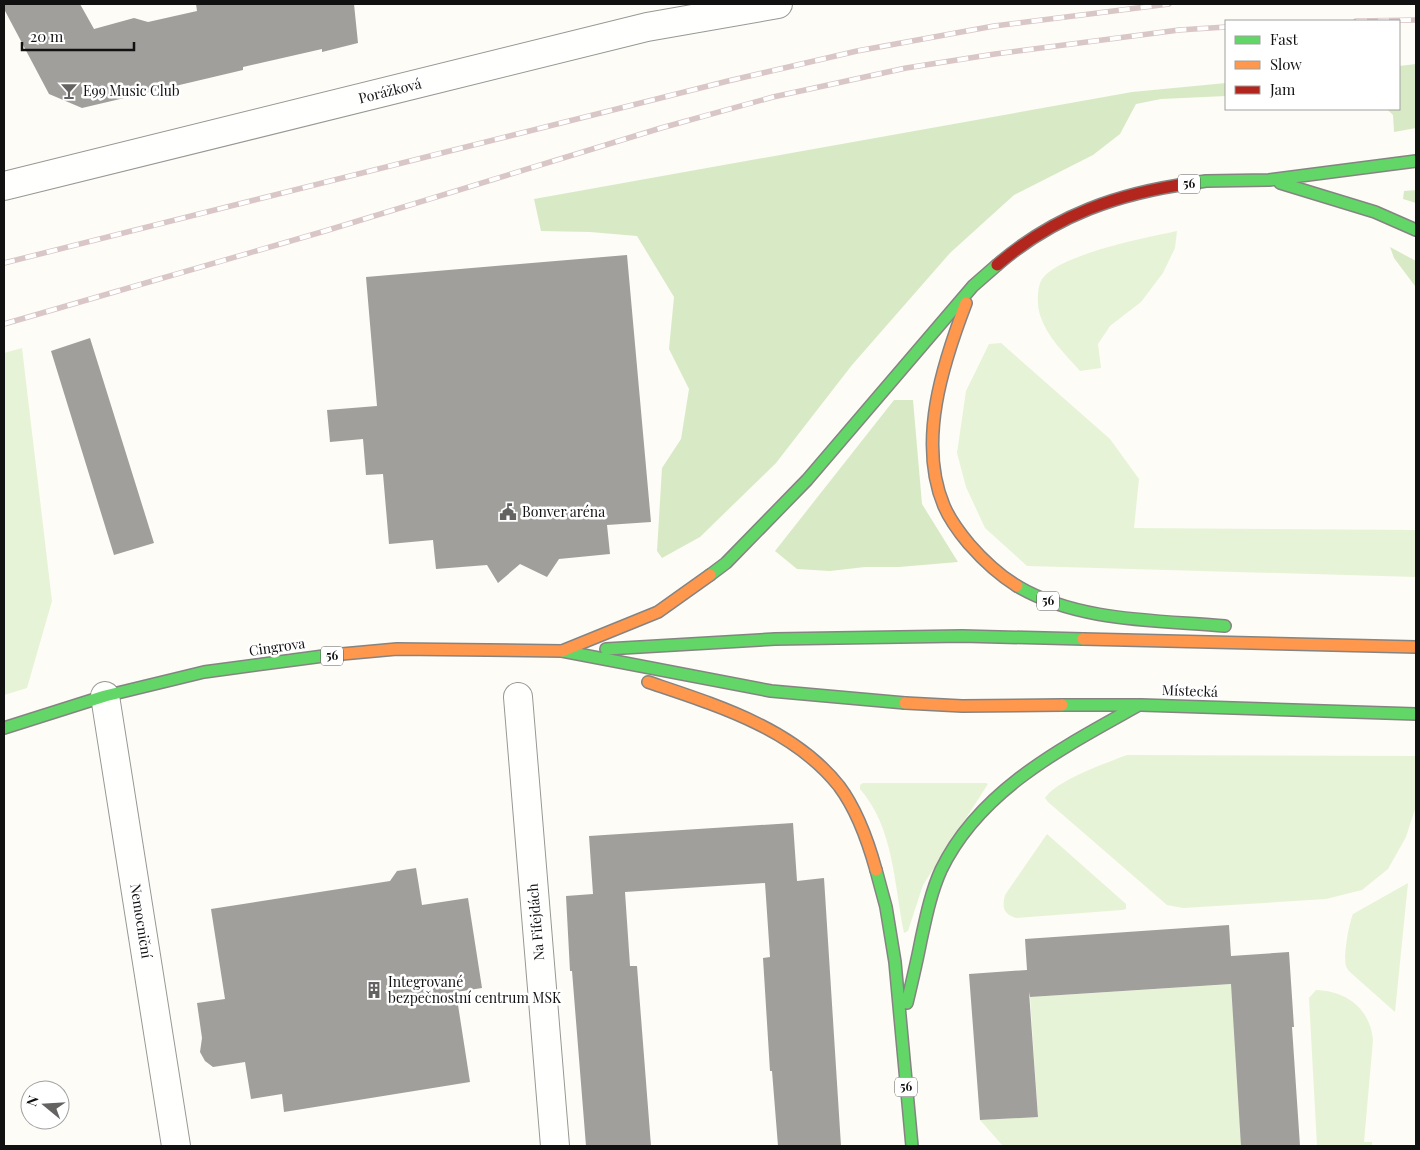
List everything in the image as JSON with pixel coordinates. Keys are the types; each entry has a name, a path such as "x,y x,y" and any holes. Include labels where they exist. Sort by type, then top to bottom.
{"main road":[{"name":"56","path":"562,651 658,612 726,563 807,480 973,286 1012,252 1053,224 1134,193 1178,185 1233,180 1269,180 1416,161"},
{"name":"56","path":"1269,180 1375,212 1416,230"},
{"name":"56","path":"973,286 942,370 935,401 933,442 936,479 945,509 962,536 987,564 997,572 1027,592 1048,601 1091,612 1232,627"},
{"name":"56","path":"1290,632 1416,646"},
{"name":"56","path":"562,651 775,639 962,636 1416,646"},
{"name":"Cingrova","path":"4,728 105,696 204,672 302,658 397,649 562,651"},
{"name":"56","path":"562,651 722,707 773,731 826,772 850,803 867,841 880,880 894,954 912,1146"},
{"name":"Místecká","path":"562,651 771,691 872,702 962,706 1140,704 1416,714"},
{"name":"56","path":"901,1028 935,887 947,857 963,833 987,806 1022,775 1066,746 1140,704"}],"street":[{"name":"Porážková","path":"4,186 645,15 778,4"},
{"name":"Nemocniční","path":"105,696 176,1146"},
{"name":"Na Fifejdách","path":"518,697 555,1146"}],"green space":[{"path":"1416,64 1416,128 1394,132 1393,115 1388,110 1400,110 1400,66"},
{"path":"1225,83 1225,96 1161,99 1136,104 1120,134 1093,155 1014,195 950,253 852,365 776,463 700,537 662,558 657,551 662,468 681,439 689,389 669,349 674,297 637,236 590,232 541,231 534,199 1132,92"},
{"path":"1416,190 1416,203 1403,199 1404,191"},
{"path":"1177,231 1175,248 1163,273 1141,302 1110,326 1098,344 1101,368 1080,371 1057,345 1043,323 1038,302 1041,281 1049,272 1082,255 1103,248"},
{"path":"1390,247 1416,261 1416,303 1415,286 1394,258"},
{"path":"1001,343 1110,439 1139,479 1134,528 1416,530 1416,577 1027,566 985,528 966,487 957,453 966,391 989,344"},
{"path":"22,348 52,601 27,688 4,695 4,353"},
{"path":"894,400 913,400 922,504 958,562 899,567 865,567 830,571 797,569 775,551"},
{"path":"1127,755 1416,756 1416,806 1406,837 1388,869 1362,890 1326,899 1183,908 1167,905 1045,798 1051,791 1071,779 1095,767"},
{"path":"863,783 988,784 923,885 908,931 904,933 891,857 880,821 860,789 860,785"},
{"path":"1047,834 1126,904 1126,909 1016,918 1008,914 1004,910 1005,895"},
{"path":"1408,883 1395,1012 1348,970 1345,962 1346,948 1353,914"},
{"path":"1233,984 1242,1146 1003,1146 980,1120 1038,1116 1030,997"},
{"path":"1316,990 1337,994 1355,1003 1362,1010 1371,1029 1373,1040 1364,1142 1372,1142 1372,1146 1317,1146 1309,998"}],"building":[{"path":"4,4 80,4 94,29 134,18 148,22 197,11 196,4 354,4 358,43 243,67 243,70 82,108 49,94 4,9"},
{"path":"627,255 651,522 607,525 610,554 559,559 547,577 520,564 498,583 487,565 436,569 433,540 389,544 383,474 366,475 363,439 330,442 327,410 377,406 366,277"},
{"path":"90,338 154,543 114,555 51,351"},
{"path":"793,823 797,881 824,878 841,1146 778,1146 772,1071 770,1071 763,958 770,957 765,883 625,892 630,966 637,966 651,1146 586,1146 572,971 570,971 566,896 593,894 589,836"},
{"name":"Integrované bezpečnostní centrum MSK","path":"416,868 422,905 468,898 482,988 456,992 470,1082 284,1112 282,1094 251,1099 245,1062 213,1067 205,1061 200,1052 202,1038 197,1003 225,999 211,909 390,881 397,871"},
{"path":"1229,925 1231,956 1289,952 1300,1146 1241,1146 1231,984 1030,997 1029,992 1038,1117 980,1120 969,974 1027,970 1025,939"}],"railway":[{"path":"4,263 728,81 857,51 994,26 1169,4"},
{"path":"1400,20 1416,20"},
{"path":"4,324 325,231 661,128 773,97 906,68 995,54 1179,30 1225,27"}],"traffic: fast":[{"path":"1193,183 1269,180 1416,161"},
{"path":"1280,183 1375,212 1416,230"},
{"path":"710,575 726,563 807,480 973,286 997,265"},
{"path":"1017,586 1041,598 1091,613 1145,620 1225,626"},
{"path":"606,649 775,639 962,636 1083,639"},
{"path":"562,651 771,691 905,703"},
{"path":"4,728 105,696 204,672 331,655"},
{"path":"1062,705 1141,705 1416,714"},
{"path":"907,1003 937,878 958,841 978,816 1001,793 1026,773 1082,737 1139,705"},
{"path":"876,870 886,907 895,962 912,1146"}],"traffic: slow":[{"path":"966,303 949,351 936,403 933,429 933,456 936,481 946,511 962,535 974,550 992,567 1017,586"},
{"path":"562,651 658,612 710,575"},
{"path":"1083,639 1416,647"},
{"path":"331,655 397,649 562,651"},
{"path":"648,682 752,721 799,749 820,766 839,786 857,815 876,870"},
{"path":"905,703 962,706 1062,705"}],"traffic: jam":[{"path":"997,265 1042,232 1089,209 1139,193 1193,183"}],"place":[{"name":"E99 Music Club","path":"69,91"},
{"name":"Bonver aréna","path":"508,512"},
{"name":"Integrované bezpečnostní centrum MSK","path":"374,990"}]}
